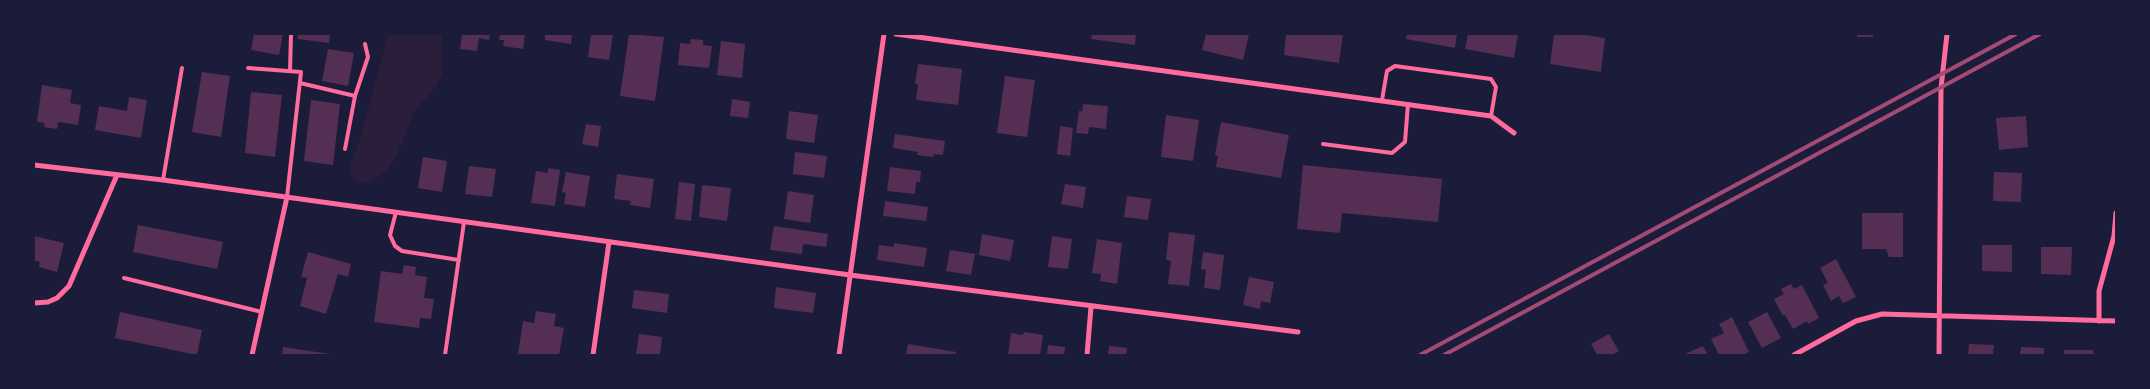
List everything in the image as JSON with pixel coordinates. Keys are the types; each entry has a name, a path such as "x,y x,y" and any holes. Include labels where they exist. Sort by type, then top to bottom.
{"street":[{"path":"839,355 884,34"},
{"path":"896,34 1491,116 1514,133"},
{"path":"1939,355 1941,88 1947,34"},
{"path":"34,165 163,180 1091,307 1298,332"},
{"path":"34,302 48,302 57,298 69,286 117,175"},
{"path":"252,355 286,197"},
{"path":"2099,321 2099,291 2114,236 2116,213"},
{"path":"593,355 609,242"},
{"path":"1087,355 1091,307"},
{"path":"1794,355 1856,321 1882,314 2116,321"}],"lane":[{"path":"290,71 291,34"},
{"path":"345,149 355,96 368,57 365,44"},
{"path":"1382,100 1387,71 1395,66 1491,79 1496,87 1491,116"},
{"path":"163,180 182,68"},
{"path":"248,68 301,72 286,197"},
{"path":"300,83 355,96"},
{"path":"1323,144 1392,153 1406,142 1408,104"},
{"path":"396,212 390,235 395,246 402,251 459,260"},
{"path":"445,355 464,222"},
{"path":"124,278 262,312"}],"shaded area":[{"path":"388,34 442,34 442,75 436,87 416,109 397,154 388,170 372,182 358,183 351,173 350,165 360,140"}],"building":[{"path":"254,34 283,34 279,55 251,50"},
{"path":"298,34 330,34 329,43 298,39"},
{"path":"462,34 490,34 489,40 479,38 477,51 460,49"},
{"path":"500,34 525,34 523,49 503,46 504,40 499,40"},
{"path":"545,34 572,34 571,44 545,40"},
{"path":"591,34 613,34 609,60 588,57"},
{"path":"629,34 664,37 655,101 620,96"},
{"path":"1092,34 1136,34 1135,45 1091,39"},
{"path":"1206,34 1249,34 1243,60 1202,50"},
{"path":"1286,34 1343,34 1339,63 1284,55"},
{"path":"1407,34 1457,34 1455,48 1406,39"},
{"path":"1468,34 1518,34 1514,58 1465,49"},
{"path":"1554,34 1579,34 1605,38 1601,72 1550,64"},
{"path":"1858,34 1873,34 1873,37 1857,37"},
{"path":"691,39 703,40 703,45 712,46 709,68 678,65 680,43 690,44"},
{"path":"721,41 745,44 742,78 717,75"},
{"path":"328,49 354,53 348,86 322,81"},
{"path":"918,64 962,69 958,105 916,100 918,84 915,84"},
{"path":"202,72 230,76 221,137 192,132"},
{"path":"1005,76 1035,80 1027,137 997,133"},
{"path":"42,85 72,90 70,103 81,105 78,125 58,122 57,129 44,127 45,123 37,122"},
{"path":"251,92 282,95 275,157 245,153"},
{"path":"129,97 147,100 141,138 95,130 99,106 127,111"},
{"path":"732,99 750,102 748,118 730,116"},
{"path":"311,100 340,104 333,165 304,161"},
{"path":"1083,104 1108,106 1106,129 1089,127 1088,134 1076,133 1079,111 1082,111"},
{"path":"789,111 818,115 814,143 786,139"},
{"path":"1166,115 1199,120 1193,161 1161,157"},
{"path":"2026,116 2028,147 1999,150 1996,118"},
{"path":"1221,122 1289,135 1281,178 1216,167 1218,156 1215,155"},
{"path":"586,124 601,126 598,147 582,144"},
{"path":"1060,126 1073,128 1070,156 1057,154"},
{"path":"895,134 945,141 943,155 934,154 933,157 917,155 918,152 893,148"},
{"path":"795,152 827,156 824,178 793,174"},
{"path":"423,157 447,161 442,192 418,188"},
{"path":"1303,165 1442,179 1438,222 1342,213 1340,233 1297,229"},
{"path":"469,166 496,169 492,197 465,194"},
{"path":"890,167 921,171 920,182 916,182 915,194 887,191"},
{"path":"548,168 560,170 555,206 531,203 536,171 548,173"},
{"path":"566,172 590,176 585,207 564,204 566,193 562,192"},
{"path":"1994,172 2022,173 2021,202 1993,201"},
{"path":"617,174 654,179 650,208 630,205 631,201 614,199"},
{"path":"679,182 695,184 691,221 675,219"},
{"path":"1065,184 1086,187 1083,208 1061,204"},
{"path":"702,185 731,188 727,221 699,217"},
{"path":"788,191 814,195 810,223 784,219"},
{"path":"1127,196 1151,199 1148,220 1124,217"},
{"path":"885,201 928,207 926,221 883,216"},
{"path":"1862,213 1903,213 1903,257 1889,257 1886,249 1862,249"},
{"path":"138,225 223,242 217,269 133,252"},
{"path":"774,226 828,234 826,247 803,244 802,254 770,250"},
{"path":"1169,232 1195,235 1189,286 1168,284 1171,261 1166,260"},
{"path":"982,234 1014,240 1010,261 979,255"},
{"path":"34,236 64,243 57,272 39,267 40,262 34,260"},
{"path":"1052,236 1072,239 1068,269 1048,267"},
{"path":"1097,239 1122,243 1117,284 1100,281 1101,274 1092,273"},
{"path":"894,243 927,248 924,267 877,260 879,245 894,247"},
{"path":"1982,245 2012,245 2012,272 1982,271"},
{"path":"2041,247 2072,247 2071,275 2041,274"},
{"path":"950,250 975,254 971,275 946,271"},
{"path":"308,252 351,264 348,277 338,274 326,314 300,306 307,278 301,277"},
{"path":"1203,252 1224,255 1220,290 1204,288 1206,270 1201,269"},
{"path":"1836,259 1856,297 1843,303 1839,296 1831,301 1823,285 1828,283 1820,268"},
{"path":"404,265 416,267 415,275 427,277 424,298 434,299 431,319 420,318 419,328 374,322 381,271 402,274"},
{"path":"1249,277 1274,282 1270,303 1261,301 1260,309 1243,305"},
{"path":"1791,284 1794,289 1802,285 1819,318 1808,324 1807,321 1793,329 1774,299 1784,294 1781,289"},
{"path":"776,287 816,293 813,313 774,308"},
{"path":"634,290 669,294 667,313 632,308"},
{"path":"536,311 556,314 554,326 564,328 559,355 518,354 523,321 534,323"},
{"path":"120,312 202,330 197,355 115,338"},
{"path":"1767,312 1781,338 1762,348 1748,322"},
{"path":"1732,317 1749,352 1742,355 1719,355 1711,339 1724,333 1719,324"},
{"path":"1024,332 1043,335 1040,355 1008,355 1011,333 1023,335"},
{"path":"639,334 662,337 660,355 636,355"},
{"path":"1609,334 1619,351 1612,355 1597,355 1591,344"},
{"path":"908,344 956,352 955,355 906,355"},
{"path":"1969,344 1994,345 1993,355 1968,355"},
{"path":"1048,345 1065,347 1064,355 1047,355"},
{"path":"1109,346 1127,348 1126,355 1108,355"},
{"path":"1703,346 1708,355 1683,355"},
{"path":"283,347 330,354 330,355 282,355"},
{"path":"2021,347 2044,348 2044,355 2020,355"},
{"path":"2064,350 2093,350 2094,355 2064,355"}],"railway":[{"path":"1420,355 2016,34"},
{"path":"1444,355 2040,34"}]}
